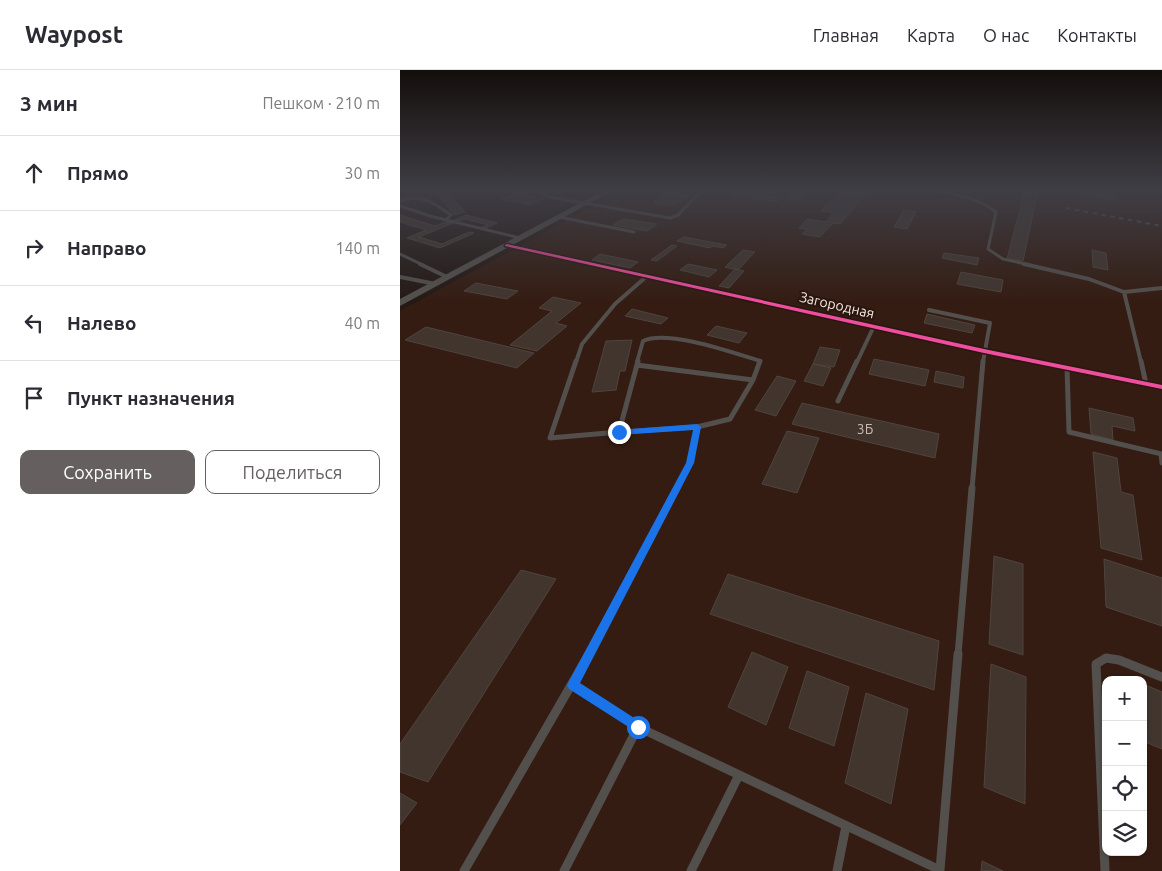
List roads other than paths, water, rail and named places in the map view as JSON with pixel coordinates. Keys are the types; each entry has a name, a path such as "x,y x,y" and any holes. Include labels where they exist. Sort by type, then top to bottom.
{"street":[{"path":"400,303 540,227"},
{"name":"Загородная","path":"507,246 1162,387"}],"lane":[{"path":"476,227 520,238"},
{"path":"611,227 634,232"},
{"path":"993,227 988,249 1003,259 1089,279 1124,292 1162,288"},
{"path":"400,254 447,277"},
{"path":"619,432 643,341 658,337 714,346 760,361 753,380 730,419 697,427 550,438 582,344 615,304 647,276"},
{"path":"400,277 436,284"},
{"path":"1124,292 1146,384"},
{"path":"573,685 638,727 940,870 984,350 990,324 929,310"},
{"path":"838,401 874,326"},
{"path":"637,364 753,380"},
{"path":"1067,367 1069,432 1161,454 1162,463"},
{"path":"464,871 573,685 690,463 697,427"},
{"path":"1105,871 1096,664 1106,658 1119,660 1162,677"},
{"path":"564,871 638,727"},
{"path":"691,871 739,775"},
{"path":"837,871 846,826"}]}
